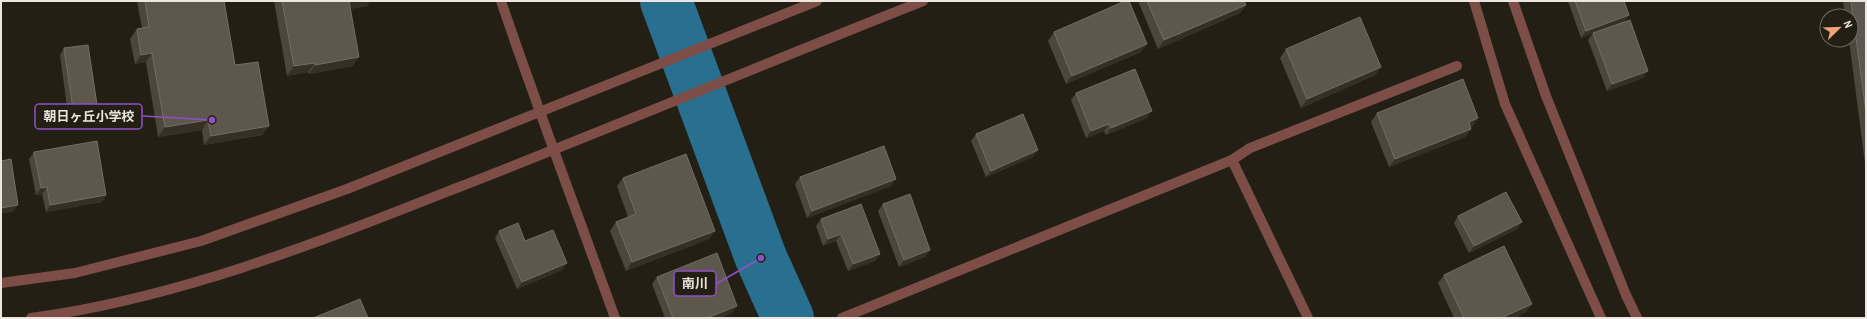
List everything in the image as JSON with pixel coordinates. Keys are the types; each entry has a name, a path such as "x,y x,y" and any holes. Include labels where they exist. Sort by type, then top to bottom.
{"street":[{"path":"501,1 539,114 555,150 614,318"},
{"path":"1,283 75,273 201,240 347,190 817,1"},
{"path":"31,318 82,311 212,278 361,226 555,150 649,110 923,1"},
{"path":"1474,1 1505,104 1601,318"},
{"path":"1513,1 1546,96 1626,295 1637,318"},
{"path":"842,318 1232,160 1250,148 1457,66"},
{"path":"1232,160 1308,318"}],"building":[{"path":"145,1 224,1 235,65 258,62 269,126 211,136 208,120 165,127 152,53 141,55 137,29 149,27"},
{"path":"282,1 349,1 359,57 315,65 315,63 294,66"},
{"path":"1125,1 1129,1 1147,44 1072,76 1054,32"},
{"path":"1147,1 1244,1 1246,5 1164,40"},
{"path":"1575,1 1624,1 1629,15 1586,31"},
{"path":"1851,1 1866,1 1866,112 1857,48 1859,48 1859,8 1852,8"},
{"path":"1360,17 1381,67 1307,99 1286,49"},
{"path":"1630,20 1648,71 1612,84 1593,33"},
{"path":"88,45 99,118 75,122 64,48"},
{"path":"1135,69 1152,111 1111,128 1109,124 1091,131 1076,93"},
{"path":"1463,79 1478,118 1469,122 1471,129 1395,159 1377,113"},
{"path":"1023,114 1038,150 991,171 976,134"},
{"path":"97,141 106,195 50,205 47,187 41,188 34,152"},
{"path":"884,146 896,179 812,211 800,177"},
{"path":"686,154 715,231 632,262 616,222 636,214 623,178"},
{"path":"11,159 18,205 1,208 1,161"},
{"path":"1506,192 1522,222 1474,246 1458,216"},
{"path":"910,194 930,250 904,260 883,204"},
{"path":"861,204 880,254 853,264 841,234 828,239 821,219"},
{"path":"518,223 525,241 553,230 567,263 522,282 499,231"},
{"path":"1504,246 1532,304 1501,318 1464,318 1444,275"},
{"path":"717,253 737,306 707,318 673,318 657,277"},
{"path":"360,299 368,318 313,318"}],"waterway":[{"path":"666,1 761,258 788,318"}],"place":[{"name":"朝日ヶ丘小学校","path":"212,120"},
{"name":"南川","path":"761,258"}]}
